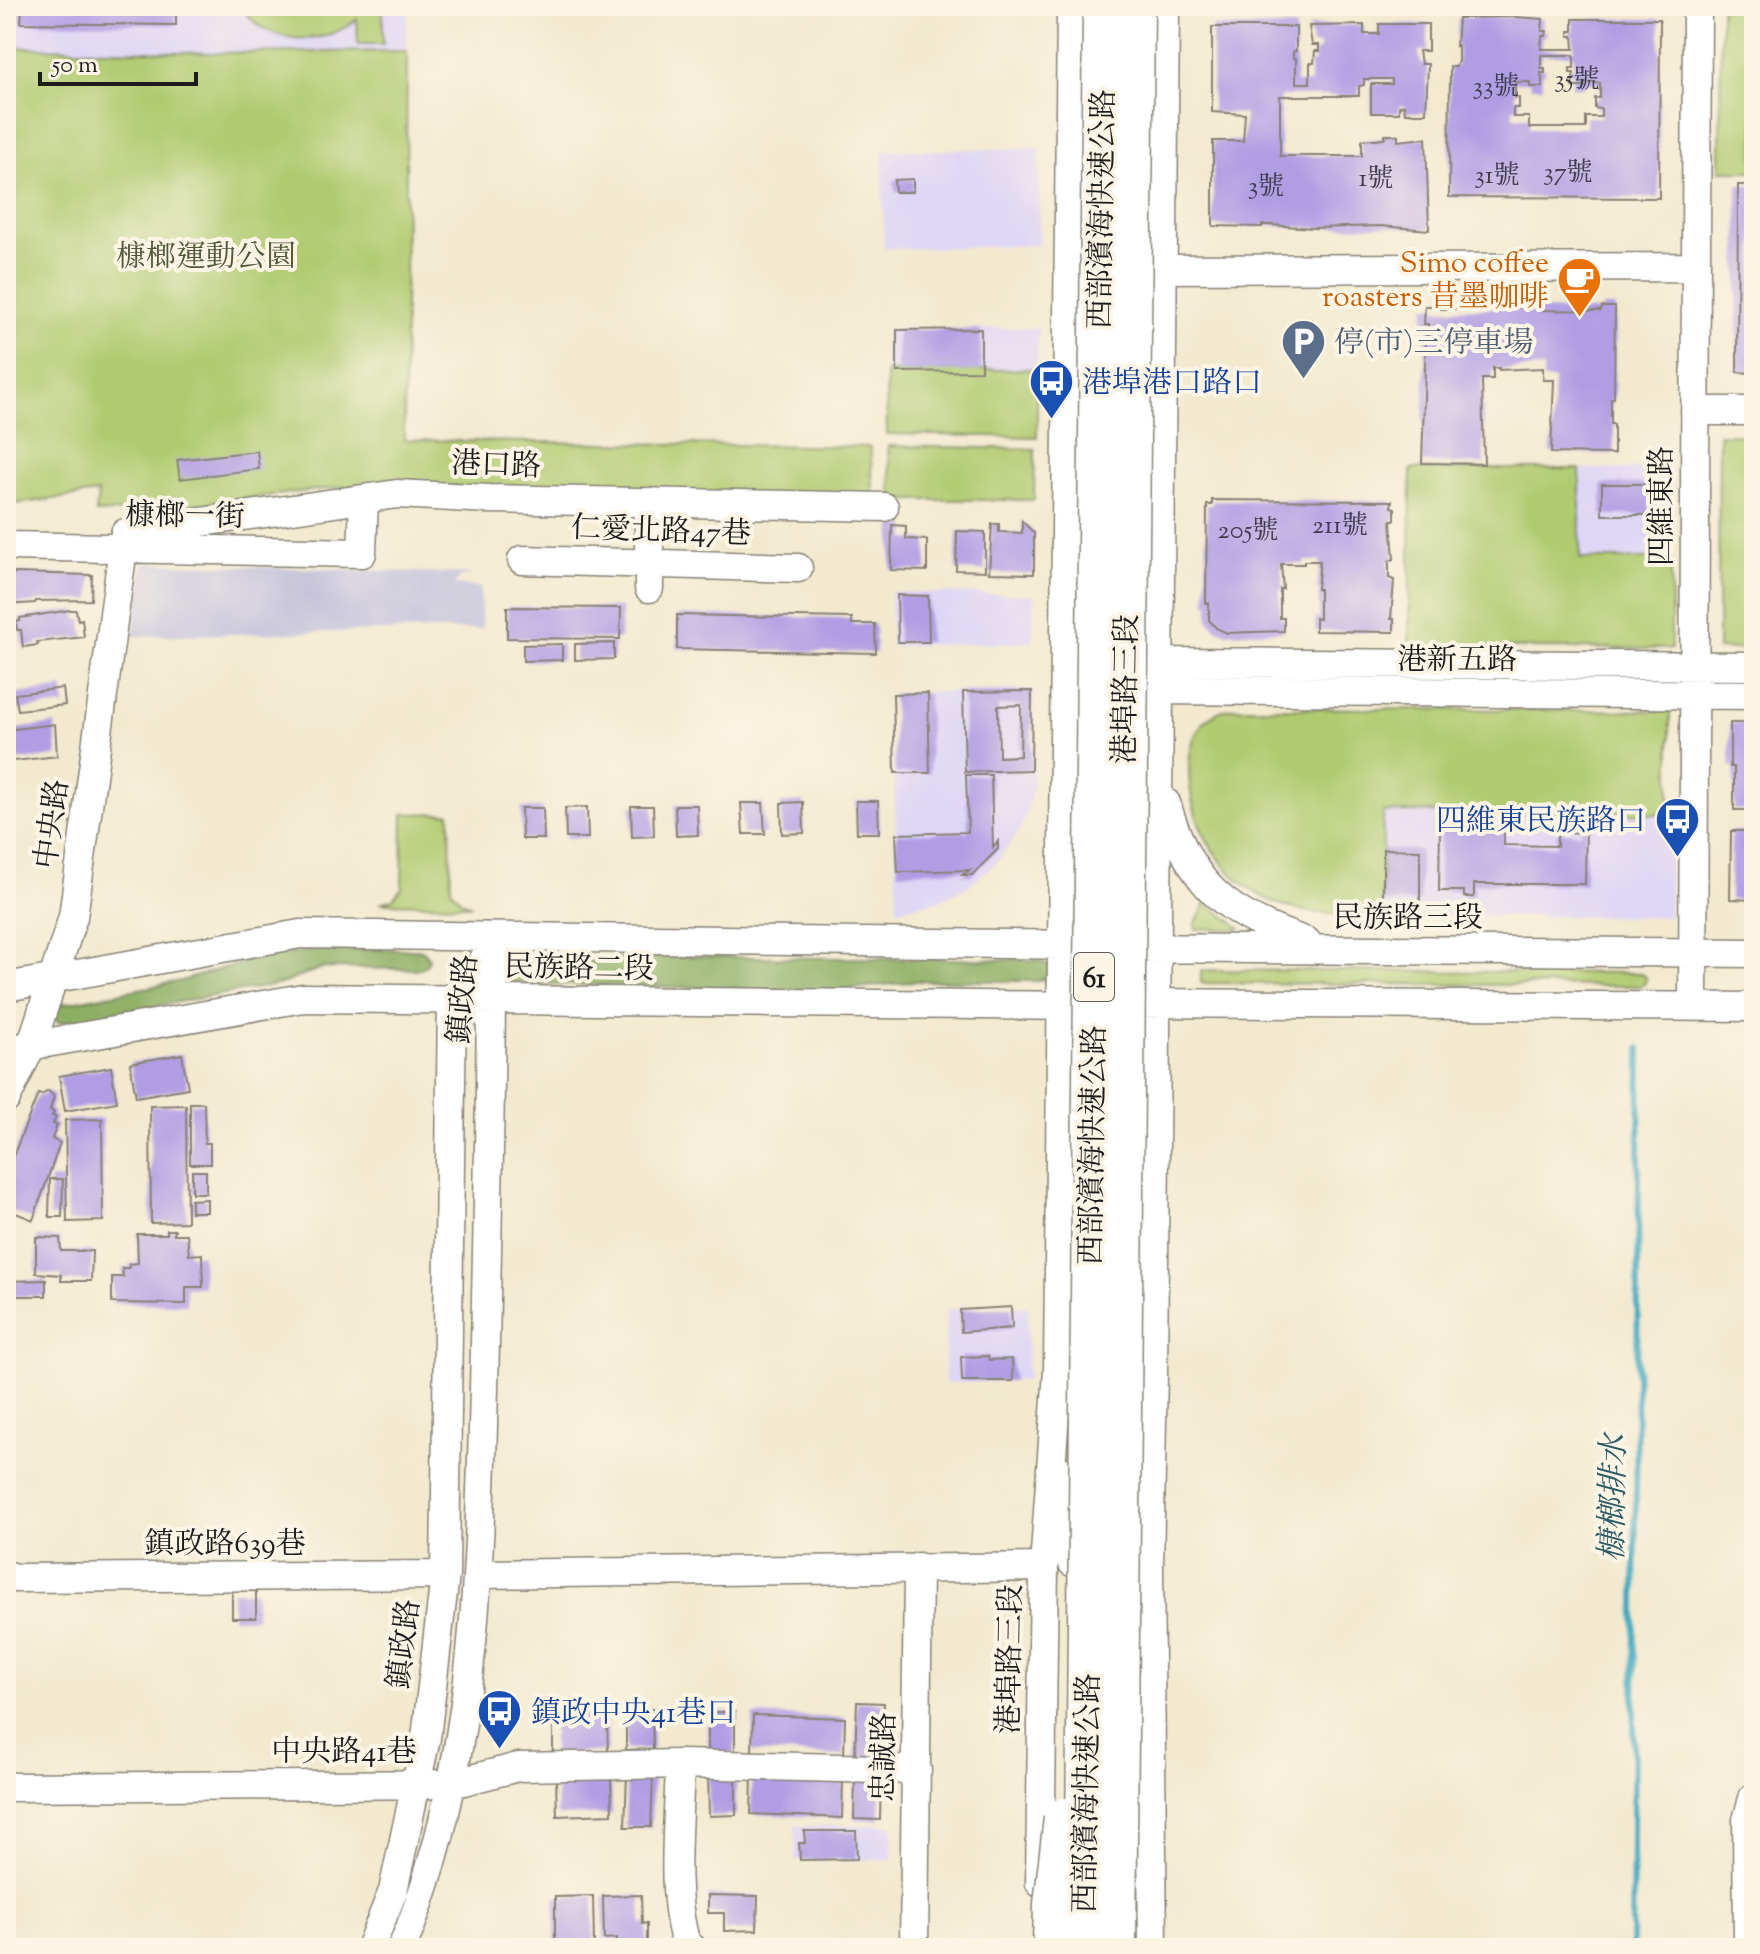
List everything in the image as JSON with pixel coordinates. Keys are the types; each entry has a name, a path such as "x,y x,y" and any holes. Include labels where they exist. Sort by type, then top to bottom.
{"highway":[{"name":"西部濱海快速公路","path":"1085,1948 1103,6"},
{"name":"西部濱海快速公路","path":"1116,1948 1134,6"},
{"path":"1053,1948 1054,1904 1088,1624"}],"street":[{"name":"港埠路三段","path":"1040,1948 1044,1567 1058,1371 1071,6"},
{"name":"港埠路三段","path":"1153,1948 1149,1565 1165,6"},
{"name":"四維東路","path":"1693,1006 1697,6"},
{"path":"1163,269 1696,267"},
{"path":"1695,411 1754,411"},
{"name":"港口路","path":"123,548 125,533 397,494 884,507"},
{"name":"槺榔一街","path":"6,546 362,553 364,499"},
{"path":"649,502 649,576"},
{"name":"中央路","path":"6,1099 18,1048 53,979 73,917 123,548"},
{"name":"仁愛北路47巷","path":"522,560 649,576 798,568"},
{"name":"港新五路","path":"1159,662 1754,666"},
{"name":"港新五路","path":"1159,690 1754,695"},
{"path":"1158,778 1183,851 1212,891 1257,924 1330,951"},
{"name":"民族路二段","path":"6,987 300,934 1062,944"},
{"name":"鎮政路","path":"370,1948 393,1891 426,1738 445,1575 452,999 501,938"},
{"name":"鎮政路","path":"402,1948 421,1902 452,1784 460,1743 479,1574 491,1000 501,938"},
{"name":"民族路三段","path":"1062,944 1157,949 1754,953"},
{"name":"民族路二段","path":"18,1048 303,998 1061,1007 1156,1002"},
{"path":"1156,1002 1754,1007"},
{"name":"港埠路三段","path":"1058,1371 1072,1572 1069,1948"},
{"name":"港埠路三段","path":"1132,1948 1135,1572 1153,1373"},
{"name":"忠誠路","path":"914,1948 918,1567"},
{"path":"479,1574 1044,1567"},
{"name":"鎮政路639巷","path":"6,1575 15,1578 445,1575"},
{"path":"680,1764 678,1901 680,1925 687,1946 692,1948"},
{"name":"中央路41巷","path":"6,1787 452,1784 518,1767 680,1764 917,1770"},
{"path":"1748,1948 1747,1820 1753,1798"}],"shaded area":[{"path":"6,6 407,6 407,51 211,53 6,47"},
{"path":"1040,148 1039,245 884,249 882,151"},
{"path":"1038,328 1037,369 886,372 886,330"},
{"path":"1580,469 1672,469 1671,559 1579,559"},
{"path":"144,563 472,574 461,577 454,585 480,587 482,629 133,636"},
{"path":"891,592 1034,595 1033,642 891,646"},
{"path":"1033,690 1033,788 1019,832 995,864 965,888 937,901 897,909 893,693"},
{"path":"1383,812 1670,814 1669,917 1382,915"},
{"path":"1028,1307 1027,1380 945,1383 946,1309"},
{"path":"893,1825 892,1859 795,1860 795,1826"}],"green space":[{"path":"240,6 276,6 293,14 305,15 333,6 383,6 383,44 358,44 357,19 328,35 296,38 280,35 251,19"},
{"path":"1197,6 1323,6 1323,10 1197,11"},
{"path":"1721,6 1754,6 1754,171 1720,171"},
{"name":"槺榔運動公園","path":"6,47 211,53 407,51 404,440 870,447 874,500 490,491 402,480 146,510 96,513 98,493 6,505"},
{"path":"1037,369 1037,437 887,434 886,372"},
{"path":"1719,434 1754,435 1754,649 1718,649"},
{"path":"888,446 1035,449 1034,500 892,500"},
{"path":"1411,469 1580,469 1580,559 1671,559 1671,649 1409,647"},
{"path":"1233,708 1670,711 1670,814 1383,812 1382,915 1321,913 1291,908 1263,897 1231,873 1207,840 1193,804 1189,762 1193,743 1201,727 1214,714"},
{"path":"450,813 451,889 461,901 472,905 380,903 393,899 402,888 403,814"},
{"path":"1206,903 1241,928 1196,929"},
{"path":"419,949 429,959 419,969 322,968 281,984 65,1022 58,1022 52,1015 54,1008 61,1004 181,981 257,958 318,950"},
{"path":"638,956 1037,960 1048,964 1050,972 1038,981 917,981 834,991 516,983 509,981 505,973 508,966 516,963 566,963"},
{"path":"1201,970 1640,973 1646,978 1640,986 1201,983"}],"building":[{"path":"22,6 176,6 176,25 21,23"},
{"path":"1458,18 1543,19 1542,31 1547,31 1546,36 1542,36 1541,49 1574,49 1573,36 1569,36 1569,31 1573,31 1573,19 1660,19 1659,198 1449,197 1450,67 1456,67 1458,61","holes":["1541,55 1574,55 1574,68 1570,68 1570,73 1574,73 1572,87 1600,83 1600,98 1595,98 1595,108 1601,109 1601,117 1586,117 1586,128 1529,128 1529,117 1513,117 1513,108 1519,108 1519,98 1515,98 1515,82 1530,82 1530,87 1543,87 1541,73 1545,73 1545,68 1541,68"]},
{"path":"1379,24 1428,24 1428,51 1419,51 1421,64 1428,64 1426,113 1405,113 1404,105 1399,106 1399,113 1371,113 1371,84 1392,84 1392,79 1364,79 1364,85 1359,86 1359,96 1280,96 1280,156 1362,156 1362,140 1385,138 1385,135 1398,135 1398,141 1426,138 1429,230 1380,226 1213,226 1213,141 1243,141 1245,114 1212,112 1212,27 1296,27 1293,58 1296,58 1296,83 1310,83 1310,63 1314,63 1319,45 1312,45 1309,26 1364,25 1364,34 1379,34"},
{"path":"913,179 913,192 895,192 894,180"},
{"path":"1738,185 1754,185 1754,373 1737,372"},
{"path":"1425,306 1436,306 1436,309 1541,307 1541,310 1601,311 1602,307 1615,307 1614,398 1611,398 1614,454 1551,453 1554,380 1543,380 1543,368 1493,368 1493,379 1482,379 1484,464 1422,463 1428,335 1428,324 1424,324"},
{"path":"981,329 981,371 897,372 897,330"},
{"path":"257,451 259,469 180,479 177,460"},
{"path":"1602,484 1649,484 1649,515 1602,515"},
{"path":"1212,500 1392,501 1391,507 1395,508 1395,520 1391,520 1394,559 1389,561 1389,578 1394,580 1391,619 1394,619 1394,632 1315,631 1315,618 1319,619 1317,589 1320,561 1281,564 1283,589 1280,589 1280,618 1284,618 1284,631 1227,633 1216,628 1209,620 1209,603 1206,603 1207,505 1212,505"},
{"path":"1022,521 1034,533 1034,574 989,573 992,524 999,524 999,532 1022,533"},
{"path":"892,525 906,526 906,539 927,540 927,571 891,570"},
{"path":"957,531 985,532 985,571 956,570"},
{"path":"14,573 92,575 91,600 6,605 7,580"},
{"path":"897,595 928,596 929,642 898,642"},
{"path":"507,607 621,608 620,639 507,638"},
{"path":"76,610 78,620 82,619 84,637 37,642 38,645 23,647 21,630 17,630 16,622 20,618"},
{"path":"677,615 852,618 852,624 875,624 876,653 677,649"},
{"path":"614,643 614,659 575,660 575,644"},
{"path":"562,644 562,660 523,661 523,645"},
{"path":"63,688 65,705 18,710 15,694"},
{"path":"1032,691 1031,770 965,772 963,692","holes":["1021,705 1020,756 999,757 998,706"]},
{"path":"928,693 930,773 895,773 893,694"},
{"path":"1730,723 1748,723 1748,728 1754,728 1754,810 1734,810"},
{"path":"55,724 57,756 6,762 6,730"},
{"path":"966,775 991,775 993,847 998,841 998,849 972,875 962,875 970,870 898,872 896,834 968,832"},
{"path":"856,801 878,801 879,833 857,833"},
{"path":"803,802 804,833 782,834 781,803"},
{"path":"741,803 763,803 765,834 743,834"},
{"path":"675,805 697,805 698,835 676,836"},
{"path":"631,806 653,806 654,836 632,837"},
{"path":"587,807 588,838 566,838 565,808"},
{"path":"521,808 543,808 544,839 522,839"},
{"path":"1581,826 1586,826 1585,884 1474,884 1474,897 1464,897 1464,891 1439,891 1440,828 1504,829 1504,845 1557,846 1557,832 1581,833"},
{"path":"1731,831 1754,831 1754,900 1730,899"},
{"path":"1383,849 1420,850 1420,902 1383,902"},
{"path":"182,1054 188,1088 136,1097 130,1063"},
{"path":"111,1067 117,1102 65,1111 59,1076"},
{"path":"48,1091 54,1096 50,1110 56,1117 53,1124 57,1125 52,1139 60,1143 33,1220 6,1209 6,1174 38,1094"},
{"path":"190,1103 204,1103 205,1143 210,1143 210,1164 190,1164"},
{"path":"186,1105 187,1222 151,1223 150,1106"},
{"path":"102,1119 103,1221 67,1222 65,1120"},
{"path":"192,1171 206,1171 206,1193 192,1193"},
{"path":"50,1179 63,1179 62,1217 49,1217"},
{"path":"207,1199 207,1212 191,1212 191,1200"},
{"path":"167,1230 175,1230 174,1234 187,1234 189,1255 202,1254 203,1287 186,1287 186,1304 112,1303 112,1277 123,1277 122,1268 138,1263 137,1234 167,1234"},
{"path":"36,1237 60,1238 61,1251 92,1251 91,1281 61,1281 61,1275 36,1273"},
{"path":"46,1280 46,1296 6,1296 6,1281"},
{"path":"1011,1307 1012,1328 961,1332 960,1310"},
{"path":"988,1356 989,1360 1012,1359 1013,1381 962,1381 961,1357"},
{"path":"232,1591 256,1591 256,1618 232,1618"},
{"path":"857,1702 884,1703 882,1758 855,1758"},
{"path":"626,1709 652,1709 653,1749 626,1750"},
{"path":"708,1712 735,1712 735,1753 708,1753"},
{"path":"607,1714 608,1751 553,1754 553,1716"},
{"path":"753,1715 845,1718 844,1756 752,1752"},
{"path":"627,1774 653,1774 651,1827 625,1827"},
{"path":"708,1775 736,1775 736,1815 709,1816"},
{"path":"611,1776 612,1814 557,1816 556,1778"},
{"path":"752,1777 843,1780 842,1818 751,1814"},
{"path":"855,1778 881,1779 880,1820 854,1819"},
{"path":"804,1831 856,1831 857,1859 800,1860 799,1843 805,1843"},
{"path":"641,1895 642,1924 647,1923 647,1948 617,1948 617,1938 604,1939 603,1896"},
{"path":"708,1895 758,1896 757,1930 724,1931 724,1913 708,1913"},
{"path":"593,1896 594,1944 555,1945 555,1897"}],"waterway":[{"name":"槺榔排水","path":"1632,1948 1640,1048"}],"place":[{"name":"Simo coffee roasters 昔墨咖啡","path":"1580,318"},
{"name":"停(市)三停車場","path":"1303,381"},
{"name":"港埠港口路口","path":"1051,421"},
{"name":"四維東民族路口","path":"1677,859"},
{"name":"鎮政中央41巷口","path":"500,1751"}]}
